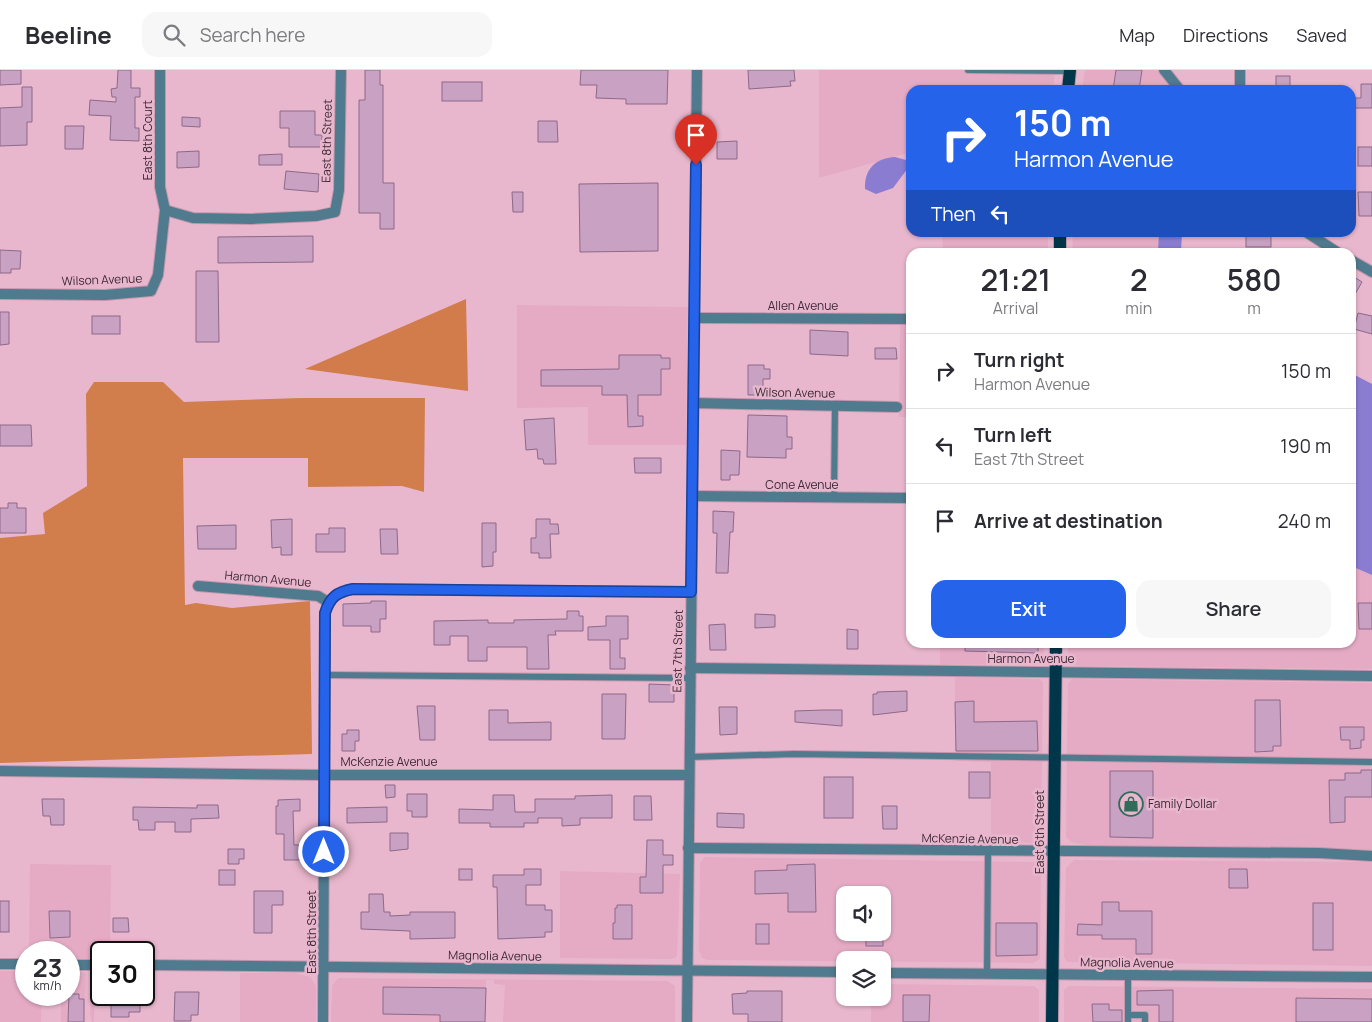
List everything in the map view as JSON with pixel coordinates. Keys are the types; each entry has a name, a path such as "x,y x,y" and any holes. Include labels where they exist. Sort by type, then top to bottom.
{"main road":[{"path":"1068,85 1070,70"},
{"name":"East 6th Street","path":"1052,1022 1056,648"}],"street":[{"name":"East 8th Court","path":"160,70 160,187 165,210"},
{"name":"East 8th Street","path":"165,210 193,218 251,219 316,216 335,212 339,190 341,70"},
{"name":"East 7th Street","path":"687,1022 688,757 697,70"},
{"path":"1164,70 1176,85"},
{"path":"1240,70 1240,85"},
{"name":"Wilson Avenue","path":"0,294 105,295 151,291 158,275 165,210"},
{"path":"1314,237 1331,248"},
{"path":"1356,263 1372,272"},
{"name":"Allen Avenue","path":"694,318 906,319"},
{"name":"Wilson Avenue","path":"693,403 897,407"},
{"name":"Cone Avenue","path":"692,496 906,498"},
{"name":"Harmon Avenue","path":"198,586 318,596 328,602"},
{"path":"328,602 339,592 353,589 691,592"},
{"name":"East 8th Street","path":"323,1022 325,613 328,602"},
{"name":"Harmon Avenue","path":"690,673 1055,672 1372,676"},
{"name":"McKenzie Avenue","path":"0,771 324,775 688,775"},
{"name":"McKenzie Avenue","path":"688,848 988,852 1319,853 1372,856"},
{"path":"0,964 15,964"},
{"name":"Magnolia Avenue","path":"155,965 836,972"},
{"name":"Magnolia Avenue","path":"891,973 1372,977"}],"lane":[{"path":"968,70 1070,70"},
{"path":"834,498 835,406"},
{"path":"325,675 690,673"},
{"path":"688,757 794,754 1372,762"},
{"path":"987,974 988,852"},
{"path":"1128,975 1128,1018 1145,1015 1145,1022"}],"shaded area":[{"path":"819,70 1055,70 1054,85 906,85 906,153 819,178"},
{"path":"1085,70 1157,70 1168,85 1083,85"},
{"path":"895,157 906,160 906,171 893,188 876,194 865,189 866,176 872,166 888,158"},
{"path":"943,237 1048,237 1048,248 942,248"},
{"path":"1073,237 1170,237 1169,248 1072,248"},
{"path":"1159,237 1182,237 1181,248 1158,248"},
{"path":"466,299 468,391 305,369"},
{"path":"517,305 688,307 686,445 588,445 588,407 517,408"},
{"path":"900,323 906,323 906,417 899,417"},
{"path":"1356,376 1372,384 1372,575 1356,568"},
{"path":"94,382 163,382 184,402 301,398 425,398 424,492 402,486 308,487 308,458 183,458 185,605 196,603 232,608 310,601 312,754 0,763 0,538 45,534 43,513 87,486 86,394"},
{"path":"1356,568 1372,575 1372,669 1082,666 1074,665 1068,660 1068,648 1356,648"},
{"path":"940,648 1044,648 1043,658 1040,662 1030,664 940,665"},
{"path":"955,677 1040,679 1043,682 1041,838 1037,843 991,842 991,762 955,761"},
{"path":"1072,679 1372,683 1372,850 1088,846 1071,842 1066,837 1068,684"},
{"path":"705,857 1039,862 1041,865 1040,959 1033,963 891,962 891,951 836,951 836,961 708,960 702,958 699,950 700,862"},
{"path":"1074,860 1372,862 1372,966 1067,962 1064,957 1066,868"},
{"path":"30,864 111,865 110,941 90,941 90,960 80,960 80,941 29,941"},
{"path":"560,871 680,874 677,956 673,959 560,958"},
{"path":"0,971 15,971 15,1006 42,1006 41,1022 0,1022"},
{"path":"80,972 85,972 84,1022 61,1022 61,1006 80,1006"},
{"path":"240,973 296,973 310,977 316,986 316,1022 240,1022"},
{"path":"338,978 667,981 675,986 675,1022 503,1022 505,985 494,984 494,980 486,980 485,1022 331,1022 332,986"},
{"path":"891,984 1034,986 1039,990 1039,1022 871,1022 871,1006 891,1006"},
{"path":"1069,986 1372,989 1372,1022 1064,1022 1064,990"},
{"path":"90,1006 94,1006 94,1022 92,1022"}],"building":[{"path":"0,70 21,70 21,84 0,85"},
{"path":"118,70 131,70 131,88 140,88 140,97 135,97 135,128 139,128 139,141 110,140 111,116 89,115 90,100 116,102 116,97 112,97 111,89 117,88"},
{"path":"365,70 380,70 380,85 383,85 383,183 394,183 394,229 380,229 380,213 359,213 359,100 365,100"},
{"path":"581,70 668,70 667,104 626,104 626,99 596,98 597,85 580,85"},
{"path":"748,70 794,70 795,81 790,81 791,86 749,89"},
{"path":"1116,70 1142,70 1140,85 1114,85"},
{"path":"1276,76 1290,76 1290,85 1276,85"},
{"path":"442,82 482,82 482,101 442,101"},
{"path":"1361,84 1372,84 1372,108 1356,108 1356,98 1361,98"},
{"path":"22,87 32,87 32,122 27,122 27,145 0,146 0,108 22,107"},
{"path":"280,111 315,111 315,135 322,135 322,147 289,147 289,128 280,128"},
{"path":"182,117 200,118 200,127 182,126"},
{"path":"538,121 557,121 558,142 538,142"},
{"path":"65,126 84,126 83,149 65,149"},
{"path":"737,141 737,159 717,159 717,142"},
{"path":"1358,147 1372,147 1372,166 1358,166"},
{"path":"199,151 199,167 177,168 177,152"},
{"path":"282,154 282,165 259,165 259,155"},
{"path":"286,171 319,174 318,192 284,189"},
{"path":"658,183 658,251 580,252 579,184"},
{"path":"512,192 523,192 523,212 513,212"},
{"path":"1358,192 1372,192 1372,216 1359,216"},
{"path":"313,236 313,262 218,263 218,237"},
{"path":"1246,237 1271,237 1271,247 1246,247"},
{"path":"0,250 21,251 20,269 11,269 11,273 0,273"},
{"path":"196,271 218,271 219,342 196,342"},
{"path":"1356,278 1362,282 1356,292"},
{"path":"0,312 9,312 9,344 0,345"},
{"path":"1358,313 1372,316 1372,334 1356,330"},
{"path":"92,316 120,316 120,334 92,334"},
{"path":"810,330 848,332 848,356 810,354"},
{"path":"875,348 896,348 897,359 875,359"},
{"path":"619,355 661,355 661,358 670,358 670,369 661,369 661,395 638,395 638,416 643,416 643,426 628,427 627,395 602,395 602,386 541,386 541,370 619,369"},
{"path":"748,365 764,365 764,369 770,369 770,379 763,379 763,395 748,395"},
{"path":"748,415 787,416 787,437 792,437 792,449 786,449 786,458 747,457"},
{"path":"554,418 556,464 544,464 543,459 538,459 537,449 526,450 524,420"},
{"path":"0,425 31,425 32,446 0,446"},
{"path":"721,450 740,451 739,475 730,475 730,480 721,480"},
{"path":"634,458 661,458 661,473 635,473"},
{"path":"8,503 17,503 17,508 26,508 26,533 0,533 0,508 8,508"},
{"path":"713,511 734,512 733,532 730,532 728,573 716,573 717,533 713,533"},
{"path":"292,519 292,555 281,555 281,547 272,548 271,520"},
{"path":"536,519 550,519 550,524 558,524 559,534 550,534 551,558 539,558 539,553 531,553 531,538 536,538"},
{"path":"482,523 496,523 496,552 493,552 493,566 482,567"},
{"path":"236,525 236,549 198,549 197,526"},
{"path":"329,528 345,528 345,552 316,552 316,534 329,534"},
{"path":"380,529 397,529 398,554 381,554"},
{"path":"371,601 386,601 386,619 380,619 380,632 371,632 371,626 343,626 343,604 371,603"},
{"path":"1358,603 1372,603 1372,629 1359,629"},
{"path":"567,611 579,611 579,616 583,616 583,631 555,631 556,635 548,635 549,669 527,669 527,647 487,647 487,661 468,661 468,636 450,636 450,645 434,645 434,621 488,620 488,623 514,623 514,620 567,619"},
{"path":"755,614 775,615 775,627 755,628"},
{"path":"606,616 628,616 628,639 620,639 620,658 625,658 625,669 610,669 610,640 588,640 588,627 606,626"},
{"path":"725,624 726,650 710,650 709,625"},
{"path":"847,629 858,630 858,649 847,649"},
{"path":"965,648 1038,648 1038,653 965,651"},
{"path":"649,684 674,685 674,702 649,702"},
{"path":"907,691 907,711 873,715 873,694 877,694 877,692"},
{"path":"602,694 626,694 625,739 602,739"},
{"path":"1255,700 1280,700 1281,746 1273,746 1273,751 1255,752"},
{"path":"974,701 974,722 1037,721 1038,751 956,751 955,702"},
{"path":"417,706 435,706 435,740 420,740"},
{"path":"719,707 737,707 737,734 720,735"},
{"path":"489,710 508,710 508,723 551,722 551,740 489,740"},
{"path":"842,710 842,726 795,722 795,711"},
{"path":"1340,727 1364,727 1364,740 1361,740 1361,748 1350,749 1350,740 1341,740"},
{"path":"347,730 359,730 359,741 355,741 355,751 342,751 342,734 347,734"},
{"path":"1361,770 1372,770 1372,797 1345,797 1345,822 1330,823 1329,780 1345,780 1345,773 1361,773"},
{"name":"Family Dollar","path":"1110,771 1153,771 1153,838 1110,837"},
{"path":"969,772 990,772 990,798 969,798"},
{"path":"824,777 853,777 853,818 824,818"},
{"path":"385,785 395,785 395,797 386,798"},
{"path":"407,794 427,794 427,817 412,817 412,811 407,811"},
{"path":"493,795 514,795 515,812 535,812 535,799 575,799 575,796 612,795 612,818 580,818 580,825 562,826 562,818 538,818 538,823 524,823 524,827 490,827 490,823 459,823 459,809 493,810"},
{"path":"634,796 651,796 652,820 634,820"},
{"path":"42,799 64,799 64,825 51,825 50,816 43,816"},
{"path":"300,799 300,811 293,811 294,845 299,845 300,860 284,860 284,834 276,834 276,806 278,806 278,800"},
{"path":"197,805 218,805 219,818 191,819 191,832 175,832 175,822 155,822 155,830 139,830 138,820 133,820 133,807 197,808"},
{"path":"882,806 897,806 897,829 883,829"},
{"path":"387,807 387,822 347,823 347,808"},
{"path":"717,813 744,814 744,828 717,827"},
{"path":"390,833 408,833 408,849 390,851"},
{"path":"647,840 663,840 663,855 673,855 673,865 663,865 663,893 640,893 640,877 646,877"},
{"path":"228,849 244,849 244,859 239,859 239,864 228,864"},
{"path":"815,864 816,912 788,912 788,893 755,894 755,871 787,870 787,865"},
{"path":"459,869 472,869 472,880 459,880"},
{"path":"524,869 541,869 541,885 526,885 526,905 545,905 545,910 552,910 552,932 545,932 545,937 498,939 497,887 493,887 493,875 524,875"},
{"path":"1229,869 1247,869 1248,888 1229,888"},
{"path":"219,870 235,870 235,885 219,885"},
{"path":"254,891 283,891 283,905 272,905 272,933 254,933"},
{"path":"369,894 383,894 384,912 390,912 390,916 410,915 410,912 455,912 455,938 410,939 410,931 361,929 361,912 369,912"},
{"path":"0,901 9,901 9,932 0,932"},
{"path":"1102,902 1119,902 1119,911 1152,911 1152,954 1136,954 1136,939 1102,939 1102,935 1077,935 1078,924 1102,925"},
{"path":"1313,903 1333,903 1333,950 1313,950"},
{"path":"617,905 632,905 632,939 613,939 613,923 615,923 615,908 617,908"},
{"path":"49,911 70,911 70,937 50,938"},
{"path":"113,918 128,918 129,932 113,932"},
{"path":"996,923 1037,923 1037,955 996,956"},
{"path":"756,924 769,924 769,944 756,944"},
{"path":"866,941 883,941 883,946 866,946"},
{"path":"383,987 486,988 485,1022 440,1022 440,1015 383,1014"},
{"path":"1173,990 1173,1022 1159,1022 1159,1005 1137,1005 1137,991"},
{"path":"747,991 782,991 782,1022 748,1022 748,1014 733,1014 732,994 747,993"},
{"path":"175,992 199,992 198,1015 191,1015 191,1021 174,1021"},
{"path":"903,995 930,995 929,1022 903,1022"},
{"path":"1296,998 1372,999 1372,1022 1296,1022"},
{"path":"80,999 84,999 84,1022 68,1022 69,1006 80,1006"},
{"path":"1092,1004 1109,1004 1109,1010 1122,1010 1122,1022 1093,1022"},
{"path":"111,1006 140,1006 140,1012 129,1012 129,1017 111,1017"}],"place":[{"name":"Family Dollar","path":"1131,804"}],"route":[{"path":"324,852 325,613 328,602 339,592 353,589 691,592 696,165"}]}
